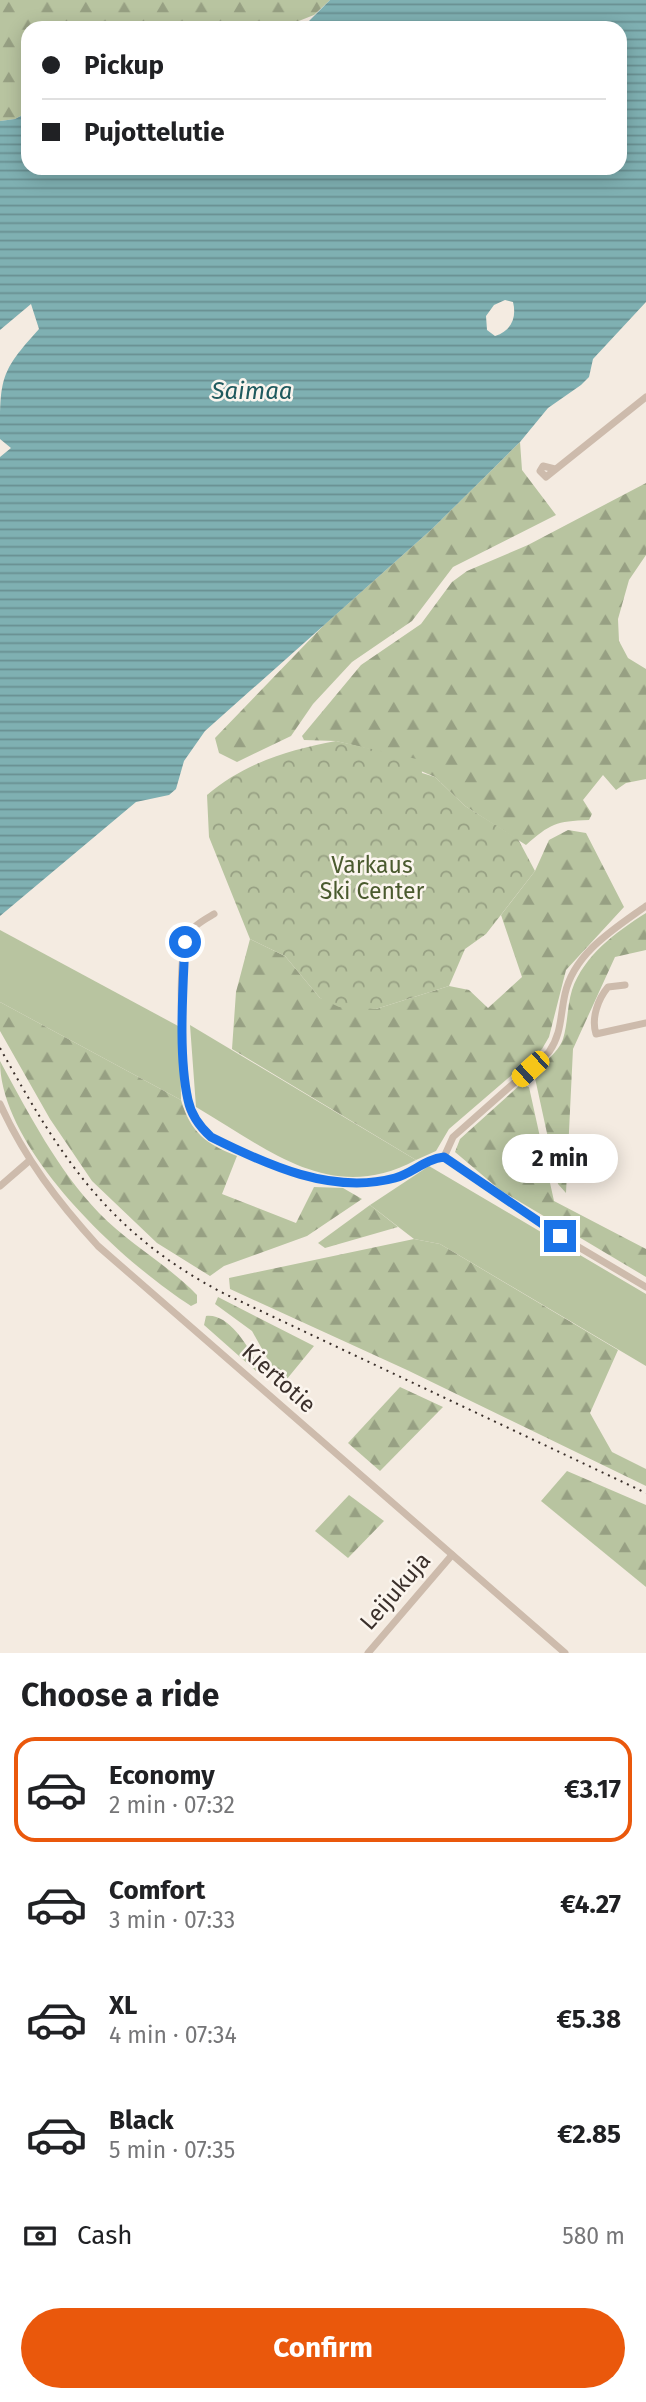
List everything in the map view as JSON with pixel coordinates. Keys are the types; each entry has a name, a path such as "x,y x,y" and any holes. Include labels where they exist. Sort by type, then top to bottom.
{"street":[{"path":"555,469 646,397"},
{"path":"444,1157 453,1137 549,1052 559,1037 571,976 603,937 646,906"},
{"path":"214,915 195,925 185,942 183,994 188,1101 201,1128 211,1137 311,1178 344,1184 396,1178 429,1160 444,1157 560,1236 646,1286"},
{"path":"625,985 608,987 604,992 593,1018 596,1034 646,1023"},
{"name":"Kiertotie","path":"0,1104 29,1161 49,1190 99,1246 565,1653"},
{"path":"0,1186 29,1161"},
{"name":"Leijukuja","path":"368,1653 452,1555"}],"green space":[{"path":"0,0 330,0 314,15 299,21 21,21 21,116 0,121"},
{"path":"520,442 522,470 556,515 453,567 412,621 352,662 313,704 291,736 237,762 219,753 215,738 324,625 432,529"},
{"path":"646,483 646,555 629,580 618,619 619,641 628,658 646,669 646,779 626,783 616,790 603,775 583,800 592,814 589,820 554,825 526,845 465,806 435,777 369,749 336,741 304,740 302,736 361,665 421,624 452,582 467,571 528,545"},
{"name":"Varkaus Ski Center","path":"336,741 421,760 422,773 435,777 465,806 518,839 535,871 486,934 465,949 449,986 376,1009 339,1007 320,998 285,956 250,939 209,837 207,795 221,784 268,759"},
{"path":"568,830 586,833 624,907 566,970 549,1037 542,1049 449,1129 436,1151 416,1160 232,1049 236,992 250,939 285,956 320,998 376,1009 449,986 469,990 488,1008 522,977 501,915 535,871 549,840"},
{"path":"646,913 646,950 615,957 573,1049 566,1193 558,1184 535,1078 563,1039 572,990 584,966 602,945"},
{"path":"0,930 180,1027 181,1100 0,1002"},
{"path":"0,1002 181,1100 190,1121 201,1136 237,1156 222,1194 296,1223 314,1187 343,1188 362,1199 307,1236 224,1266 210,1276 157,1243 92,1181 50,1119 0,1031"},
{"path":"190,1025 416,1160 385,1173 356,1177 328,1175 301,1166 249,1139 196,1107"},
{"path":"0,1061 45,1140 84,1196 111,1224 197,1295 197,1303 191,1306 163,1286 100,1232 69,1200 20,1130 5,1095"},
{"path":"521,1084 529,1087 554,1201 646,1249 646,1277 500,1190 455,1152 460,1139"},
{"path":"429,1166 646,1294 646,1366 440,1244 414,1239 370,1205"},
{"path":"370,1205 398,1227 325,1248 318,1243"},
{"path":"414,1239 440,1244 618,1350 590,1413 612,1452 646,1469 646,1486 407,1370 230,1289 229,1278"},
{"path":"218,1297 314,1346 282,1385 252,1331 215,1304"},
{"path":"206,1316 223,1320 231,1326 259,1366 256,1371 204,1325"},
{"path":"400,1387 443,1407 380,1471 348,1443"},
{"path":"567,1471 646,1505 646,1587 541,1501"},
{"path":"349,1495 384,1521 348,1558 315,1531"}],"water":[{"name":"Saimaa","path":"330,0 646,0 646,302 593,359 589,377 581,385 548,408 520,442 432,529 205,731 184,761 176,789 169,795 136,802 0,916 0,457 11,448 0,439 1,402 5,377 10,367 39,329 31,304 0,330 0,121 21,116 21,175 627,175 627,21 309,21","holes":["505,300 513,302 512,323 505,331 495,336 487,330 486,316 494,305"]}],"railway":[{"path":"0,1048 67,1158 92,1190 149,1246 185,1271 225,1294 646,1493"}],"route":[{"path":"185,942 183,994 188,1101 201,1128 211,1137 311,1178 344,1184 363,1184 396,1178 429,1160 444,1157 560,1236"}]}
